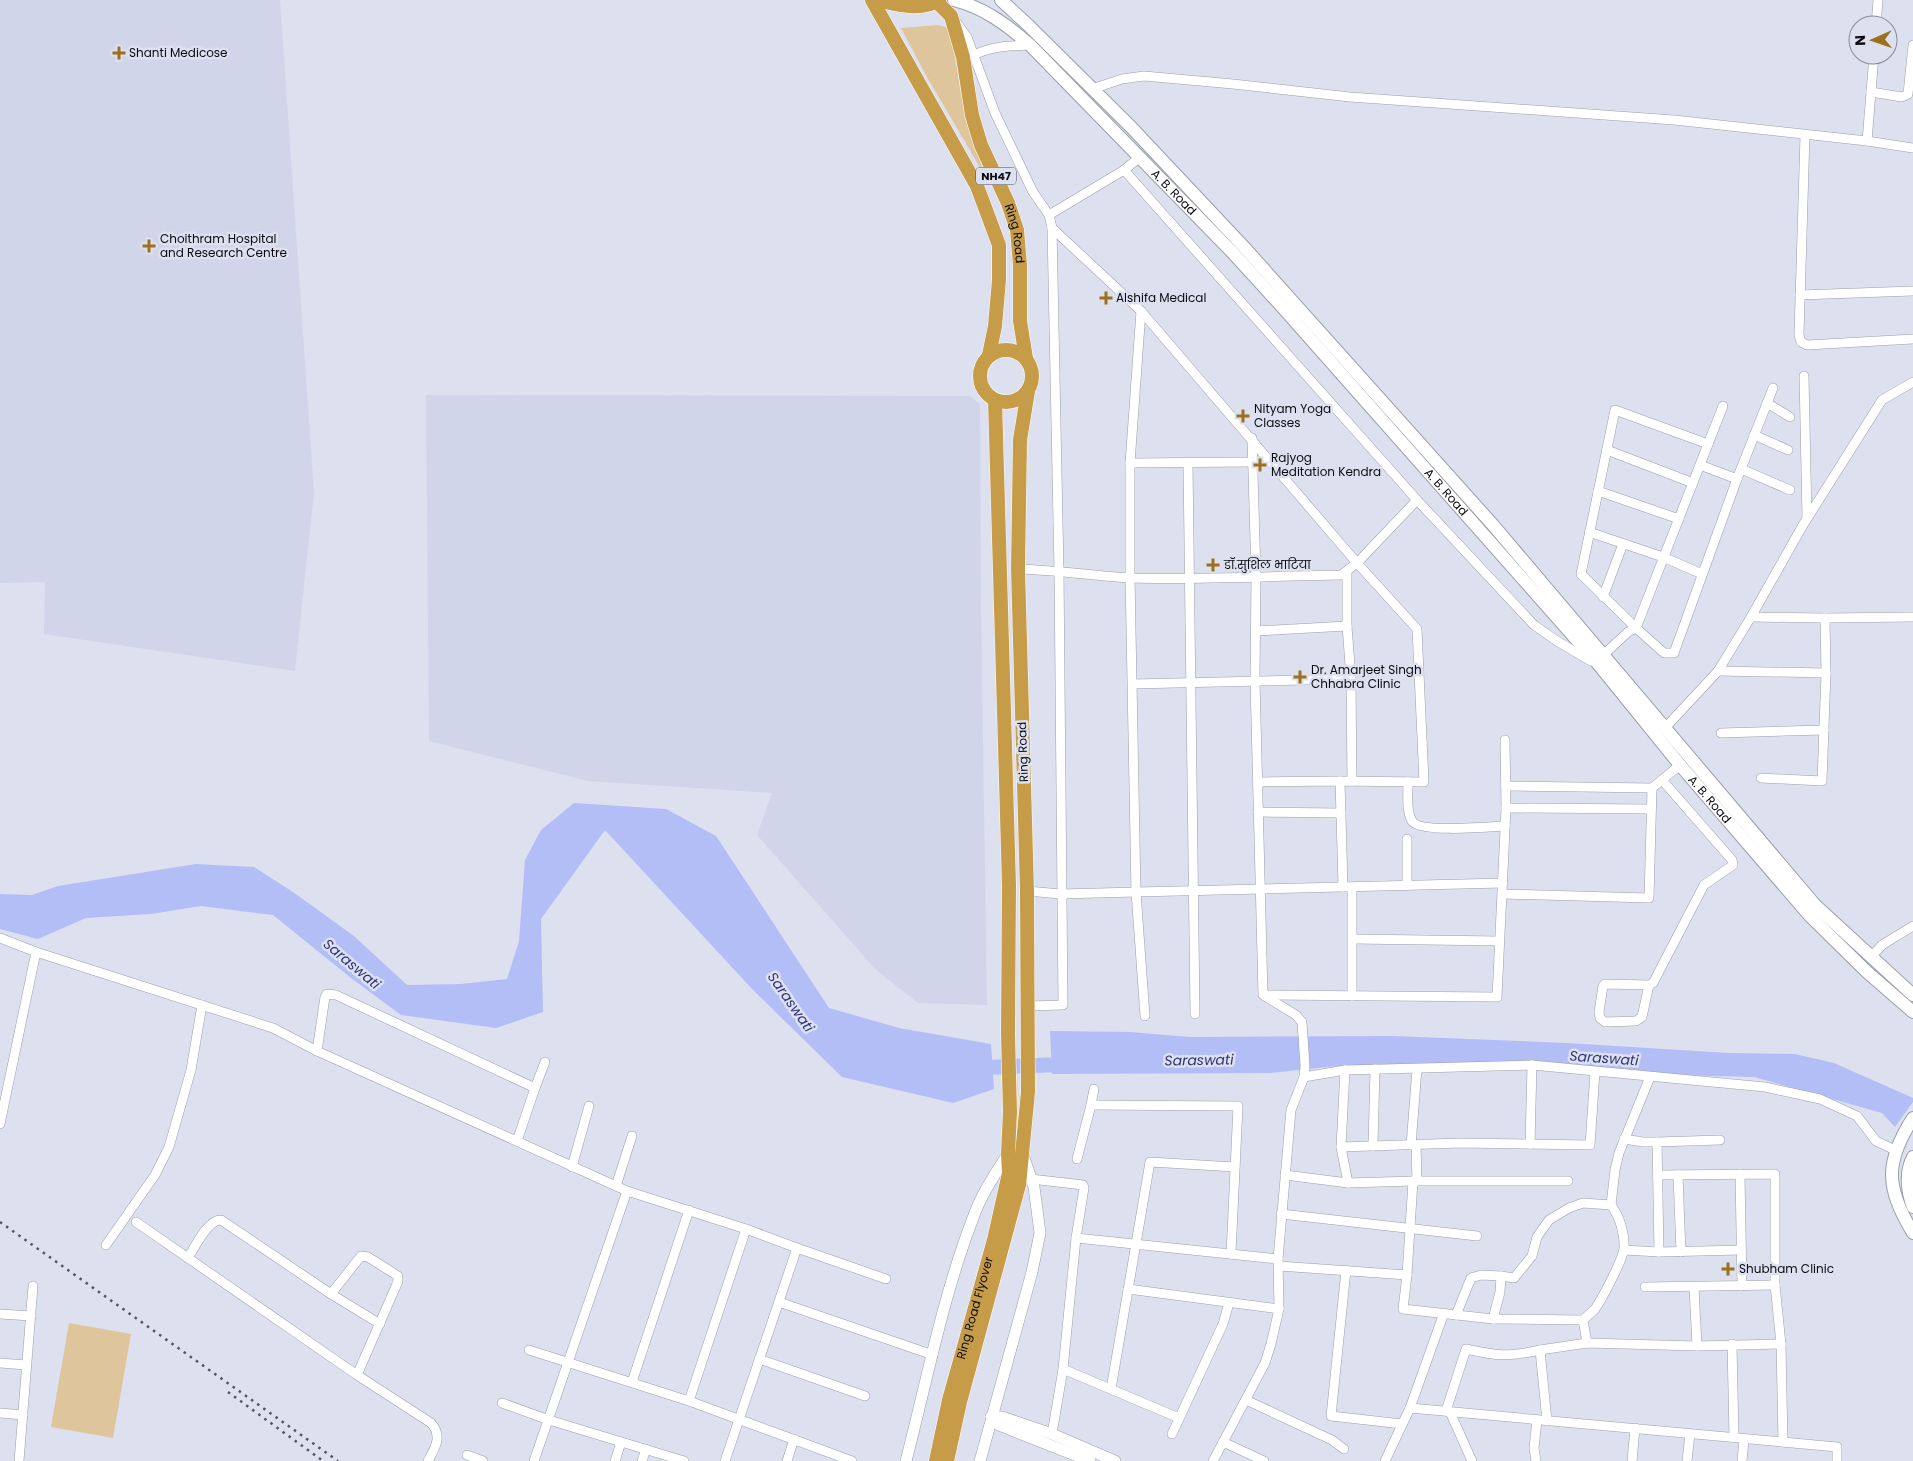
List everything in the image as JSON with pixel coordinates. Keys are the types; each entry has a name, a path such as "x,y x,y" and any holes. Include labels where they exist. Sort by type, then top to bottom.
{"highway":[{"path":"872,0 977,186 999,245 996,326 990,356"},
{"name":"NH47","path":"877,0 923,7 938,1"},
{"name":"Ring Road","path":"938,1 951,16 963,57 974,122 981,144 1008,203 1017,230 1020,265 1020,321 1026,358"},
{"path":"1026,358 1021,354 1008,350 995,352 982,364 980,376 984,390 995,400 1009,402 1017,400 1028,391"},
{"name":"NH47","path":"1026,358 1032,374 1031,386 1028,391"},
{"name":"Ring Road","path":"1026,1113 1028,1092 1027,891 1018,569 1020,440 1028,391"},
{"name":"Ring Road Flyover","path":"947,1461 955,1401 1009,1173 1009,886 995,400"},
{"name":"Ring Road Flyover","path":"936,1461 1019,1185 1026,1113"}],"main road":[{"name":"A. B. Road","path":"954,0 984,10 1006,24 1030,45 1284,309 1600,660 1665,728 1853,949 1913,1012"},
{"name":"A. B. Road","path":"1006,2 1243,246 1486,518 1600,660 1680,765 1810,916 1853,949 1871,957 1913,996"},
{"path":"1913,1118 1897,1144 1892,1163 1894,1194 1900,1210 1913,1232"},
{"path":"1913,1157 1908,1178 1910,1199 1913,1207"}],"street":[{"path":"1877,15 1878,0"},
{"path":"951,16 967,37 995,113 1033,192 1049,215 1052,228 1059,570 1063,1004 1028,1006"},
{"path":"974,55 986,49 1000,46 1030,45"},
{"path":"1871,92 1902,97 1908,94 1913,45"},
{"path":"1867,142 1873,65"},
{"path":"1092,89 1122,79 1144,76 1350,97 1674,120 1913,148"},
{"path":"1805,134 1799,335 1801,342 1807,344 1913,339"},
{"path":"1049,215 1124,170 1140,158"},
{"path":"1124,170 1417,500 1534,624 1557,641 1600,660 1628,632 1636,628 1723,406"},
{"path":"1052,228 1142,312 1252,438 1357,563 1417,629 1424,782 1258,782"},
{"path":"1800,295 1913,291"},
{"path":"1142,312 1130,463 1130,578 1136,892 1145,1016"},
{"path":"1804,376 1807,518"},
{"path":"1665,728 1718,671 1752,617 1807,518 1882,400 1913,382"},
{"path":"1708,444 1615,410 1581,574 1664,653 1674,653 1737,479 1773,388"},
{"path":"1767,403 1790,417"},
{"path":"1754,435 1788,450"},
{"path":"1252,438 1256,576 1255,680 1263,995"},
{"path":"1606,450 1693,483"},
{"path":"1130,463 1252,462"},
{"path":"1188,464 1195,1014"},
{"path":"1700,465 1737,479"},
{"path":"1741,469 1790,490"},
{"path":"1598,491 1679,519"},
{"path":"1018,569 1059,570 1130,578 1190,579 1341,575 1357,563 1417,500"},
{"path":"1589,532 1663,557 1702,574"},
{"path":"1603,597 1623,544"},
{"path":"1347,571 1352,781"},
{"path":"1752,617 1913,617"},
{"path":"1760,778 1822,781 1826,673 1825,618"},
{"path":"1256,631 1347,626"},
{"path":"1718,671 1826,673"},
{"path":"1133,684 1351,679"},
{"path":"1721,733 1824,730"},
{"path":"1263,995 1497,997 1506,808 1505,740"},
{"path":"1506,786 1652,788 1663,781 1680,765"},
{"path":"1340,781 1341,813 1353,939 1352,996"},
{"path":"1649,985 1605,984 1602,988 1600,1018 1605,1022 1636,1021 1642,1017 1649,985 1656,979 1704,885 1733,864 1732,860 1663,781"},
{"path":"1408,782 1410,814 1416,826 1455,828 1505,826"},
{"path":"1503,894 1649,898 1652,788"},
{"path":"1506,808 1651,809"},
{"path":"1258,812 1341,813"},
{"path":"1407,839 1407,885"},
{"path":"1027,891 1062,894 1503,883"},
{"path":"1871,957 1882,945 1913,926"},
{"path":"0,938 36,952 273,1028 317,1050 627,1191 746,1228 886,1279"},
{"path":"1353,939 1499,941"},
{"path":"0,1124 36,952"},
{"path":"317,1050 323,1003 327,994 331,994 536,1088"},
{"path":"1213,1461 1265,1363 1271,1344 1278,1309 1281,1214 1291,1110 1304,1077 1302,1022 1296,1015 1263,995"},
{"path":"106,1245 155,1175 169,1147 195,1051 202,1005"},
{"path":"517,1142 545,1062"},
{"path":"1304,1077 1344,1070 1532,1065 1765,1087 1820,1099 1857,1116 1876,1141 1897,1144"},
{"path":"1530,1144 1532,1065"},
{"path":"1374,1146 1375,1069"},
{"path":"1417,1069 1413,1145 1415,1181 1409,1228 1403,1309 1493,1319 1583,1320 1595,1308 1605,1292 1624,1250 1619,1216 1611,1205 1615,1170 1624,1139 1650,1076"},
{"path":"1344,1070 1341,1147 1348,1183"},
{"path":"1341,1147 1590,1145 1595,1072"},
{"path":"1077,1159 1092,1106 1094,1089"},
{"path":"572,1166 589,1106"},
{"path":"1092,1106 1238,1106 1231,1254"},
{"path":"616,1186 632,1136"},
{"path":"1624,1139 1643,1142 1720,1140"},
{"path":"1657,1142 1659,1252"},
{"path":"906,1461 947,1298 973,1217 991,1181 1008,1154 1023,1155 1034,1187 1040,1233 1032,1272 980,1461"},
{"path":"1111,1389 1150,1162 1235,1167"},
{"path":"1740,1174 1742,1286"},
{"path":"1658,1175 1775,1174 1776,1285 1781,1344 1783,1442"},
{"path":"1286,1175 1348,1183 1568,1181"},
{"path":"1678,1175 1681,1252"},
{"path":"1031,1179 1083,1185 1063,1369 1052,1434"},
{"path":"534,1461 627,1191"},
{"path":"1456,1315 1471,1278 1475,1275 1514,1278 1532,1256 1537,1237 1549,1220 1569,1208 1583,1203 1611,1205"},
{"path":"632,1382 689,1210"},
{"path":"1281,1214 1477,1236"},
{"path":"188,1258 210,1224 221,1220 331,1294 380,1324"},
{"path":"136,1222 435,1427 438,1441 428,1461"},
{"path":"689,1401 746,1228"},
{"path":"1076,1238 1231,1254 1278,1263 1407,1275"},
{"path":"725,1461 797,1248"},
{"path":"1624,1250 1659,1252 1741,1250"},
{"path":"331,1294 359,1257 364,1255 398,1276 398,1281 357,1375"},
{"path":"1346,1270 1332,1416 1402,1424"},
{"path":"1493,1319 1501,1276"},
{"path":"1645,1287 1776,1285"},
{"path":"19,1461 33,1286"},
{"path":"1694,1287 1697,1346"},
{"path":"1128,1289 1278,1309"},
{"path":"780,1302 933,1355"},
{"path":"1172,1434 1223,1324 1230,1303"},
{"path":"1385,1461 1410,1408 1444,1313"},
{"path":"0,1314 31,1316"},
{"path":"1583,1320 1587,1343"},
{"path":"1472,1461 1448,1412 1466,1349 1496,1356 1519,1355 1587,1343 1697,1346 1781,1344"},
{"path":"1732,1344 1742,1461"},
{"path":"529,1350 567,1364 632,1382 689,1401 852,1461"},
{"path":"1540,1350 1547,1421"},
{"path":"760,1359 865,1396"},
{"path":"0,1363 26,1365"},
{"path":"1063,1369 1179,1418"},
{"path":"1246,1400 1332,1440 1344,1449"},
{"path":"502,1403 549,1420 684,1461"},
{"path":"1410,1408 1837,1447 1837,1461"},
{"path":"0,1413 23,1415"},
{"path":"992,1418 1002,1417 1052,1434 1116,1461"},
{"path":"992,1418 999,1425 1090,1461"},
{"path":"1536,1461 1534,1448 1537,1420"},
{"path":"1632,1461 1635,1428"},
{"path":"1687,1461 1690,1434"},
{"path":"787,1461 794,1439"},
{"path":"615,1461 621,1442"},
{"path":"1223,1442 1264,1461"},
{"path":"642,1461 646,1449"},
{"path":"467,1455 483,1461"}],"shaded area":[{"name":"Choithram Hospital and Research Centre","path":"0,0 280,0 314,492 295,671 44,634 45,582 0,583"},
{"path":"938,25 950,28 962,100 984,174 927,77 901,28"},
{"path":"426,395 970,396 980,404 987,1005 918,1003 876,970 757,835 772,793 588,781 429,741"},
{"path":"69,1323 131,1334 113,1438 51,1427"}],"water":[{"path":"574,803 666,809 716,836 829,1008 899,1028 991,1044 994,1089 953,1103 842,1077 753,990 605,830 541,919 543,1012 496,1028 401,1015 351,978 273,915 201,906 151,914 86,918 38,939 0,929 0,894 32,895 58,886 196,864 254,867 293,892 354,936 407,985 461,984 507,979 519,941 525,860 541,830"},
{"path":"1050,1031 1130,1032 1190,1037 1393,1036 1567,1043 1729,1053 1795,1054 1834,1063 1913,1098 1913,1102 1895,1127 1882,1113 1754,1077 1672,1075 1566,1064 1337,1066 1271,1073 1052,1074"}],"waterway":[{"name":"Saraswati","path":"974,1068 1071,1064"}],"railway":[{"path":"0,1222 338,1461"},
{"path":"228,1392 323,1461"}],"place":[{"name":"Shanti Medicose","path":"119,53"},
{"name":"Choithram Hospital and Research Centre","path":"149,246"},
{"name":"Alshifa Medical","path":"1106,298"},
{"name":"Nityam Yoga Classes","path":"1243,416"},
{"name":"Rajyog Meditation Kendra","path":"1260,465"},
{"name":"डॉ.सुशिल भाटिया","path":"1213,565"},
{"name":"Dr. Amarjeet Singh Chhabra Clinic","path":"1300,677"},
{"name":"Shubham Clinic","path":"1728,1269"}]}
